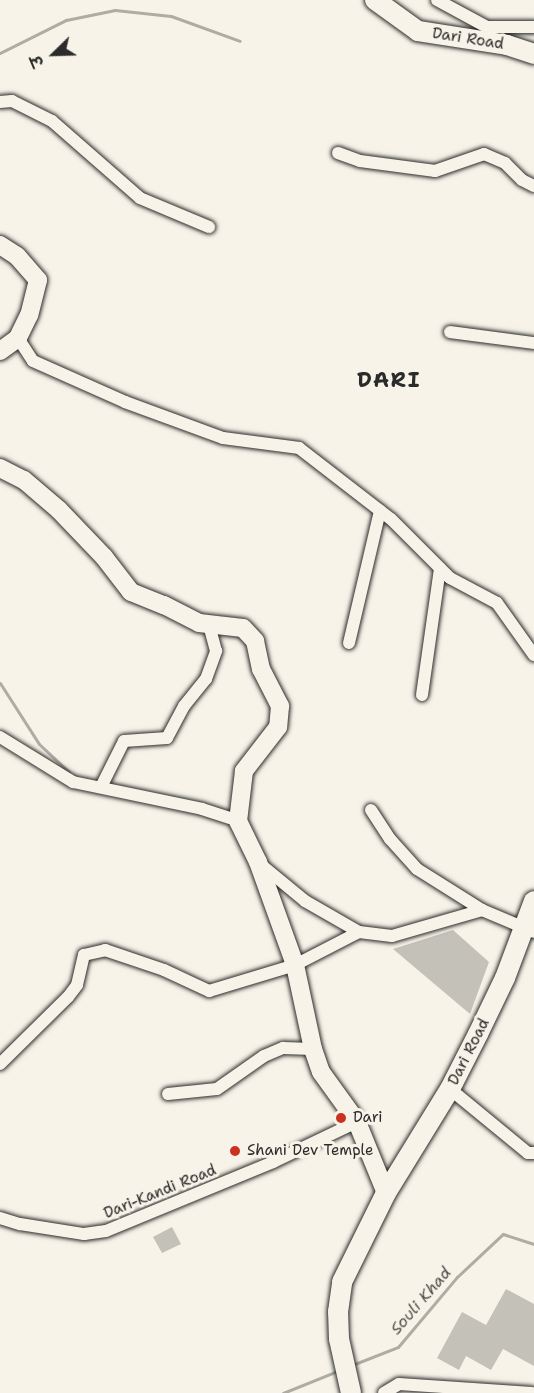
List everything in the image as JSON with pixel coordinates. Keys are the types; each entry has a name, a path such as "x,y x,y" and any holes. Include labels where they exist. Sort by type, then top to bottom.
{"main road":[{"name":"Dari Road","path":"375,0 418,31 507,45 534,54"},
{"name":"Dari Road","path":"351,1390 339,1339 338,1312 342,1282 386,1193 450,1089 506,978 529,931 534,901"}],"street":[{"path":"437,0 488,27 534,27"},
{"path":"0,102 12,101 52,121 140,198 209,227"},
{"path":"339,153 360,161 435,171 484,154 505,163 522,180 534,186"},
{"path":"0,245 17,256 38,280 29,315 18,339 0,351"},
{"path":"450,332 534,343"},
{"path":"18,339 33,361 125,402 224,438 299,448 380,511 450,578 497,603 534,655"},
{"path":"0,468 24,480 59,510 104,557 131,592 164,605 199,623 243,628 255,641 261,669 280,706 278,727 244,771 238,821 258,862 295,965 313,1049 321,1072 357,1122 386,1193"},
{"path":"349,643 380,511"},
{"path":"422,695 440,568"},
{"path":"101,787 124,741 167,738 184,706 206,679 216,651 209,625"},
{"path":"0,737 74,782 202,809 238,821"},
{"path":"370,810 390,839 417,869 482,910 529,931"},
{"path":"258,862 305,901 358,932 392,936 482,910"},
{"path":"0,1064 68,997 77,985 84,955 105,950 164,970 209,991 295,965 358,932"},
{"path":"168,1095 217,1089 264,1056 283,1048 313,1049"},
{"path":"450,1089 528,1154 534,1153"},
{"name":"Dari-Kandi Road","path":"0,1218 84,1234 106,1232 273,1162 357,1122"},
{"path":"384,1393 399,1384 532,1393"}],"building":[{"path":"453,930 489,962 470,1014 393,949"},
{"path":"172,1227 181,1244 162,1253 153,1237"},
{"path":"506,1289 534,1304 534,1366 503,1349 491,1370 466,1356 459,1370 437,1358 462,1312 486,1325"}],"waterway":[{"path":"0,53 66,20 115,10 171,16 240,41"},
{"path":"0,683 39,744 69,772"},
{"name":"Souli Khad","path":"352,1365 398,1347 457,1277 503,1234 534,1244"},
{"name":"Souli Khad","path":"283,1393 340,1370"}],"place":[{"name":"Dari","path":"341,1118"},
{"name":"Shani Dev Temple","path":"235,1151"}],"district":[{"name":"DARI","path":"389,380"}]}
